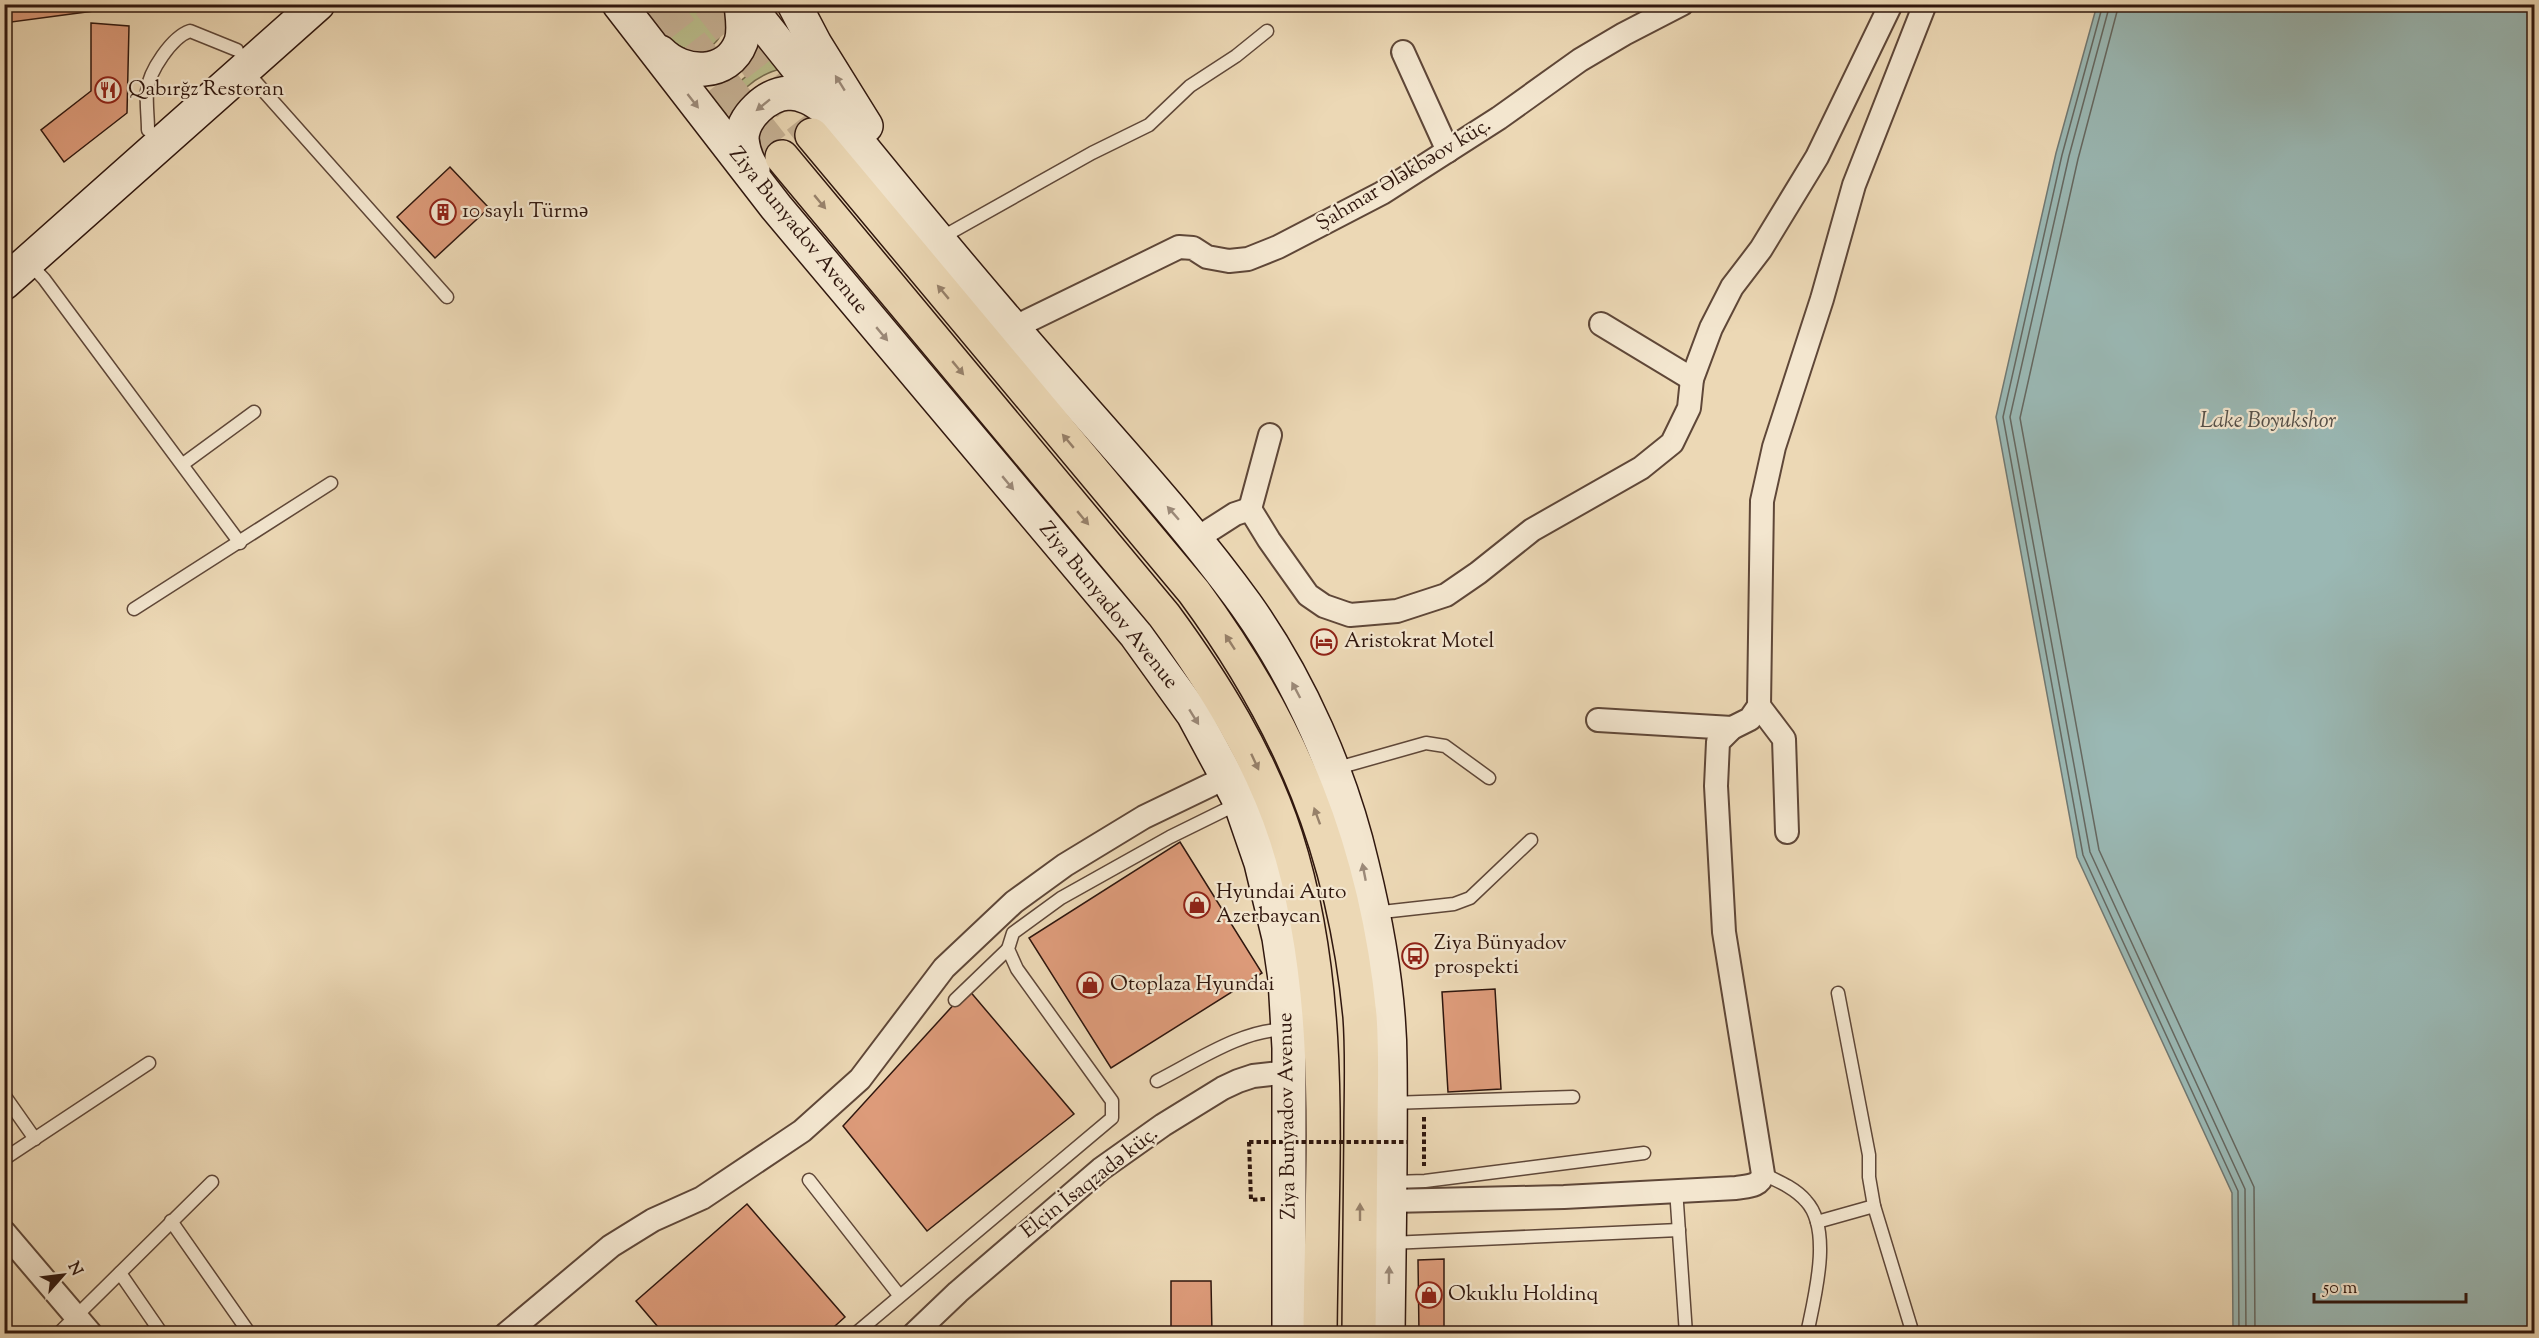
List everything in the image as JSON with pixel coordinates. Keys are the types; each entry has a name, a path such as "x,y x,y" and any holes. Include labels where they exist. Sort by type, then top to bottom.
{"main road":[{"path":"12,268 241,60 284,4"},
{"path":"12,268 148,130 318,4"},
{"path":"628,17 664,57 675,64 697,70 707,70 730,58 742,41 741,4"},
{"path":"747,4 823,124 1182,577 1248,669 1304,780 1362,944 1390,1061"},
{"path":"801,7 938,239"},
{"name":"Ziya Bunyadov Avenue","path":"628,17 776,207 1136,635 1192,714 1234,789 1261,863 1279,938 1285,979 1289,1071 1289,1334"},
{"path":"776,207 751,167 744,151 742,137 752,114 771,98 787,93 812,99 823,124 938,239 1196,539 1248,608 1305,707 1333,770 1362,862 1381,966 1390,1061 1388,1334"},
{"name":"Ziya Bunyadov Avenue","path":"782,157 1164,615 1214,688 1254,759 1286,835 1309,928 1316,977 1322,1081 1320,1334"},
{"path":"1234,789 1264,855 1285,912 1306,994 1322,1081"},
{"path":"1332,863 1346,923 1360,1017 1359,1334"}],"street":[{"name":"Şahmar Ələkbəov küç.","path":"1013,328 1179,247 1193,248 1207,257 1229,261 1248,259 1278,247 1382,193 1499,118 1580,60 1682,4"},
{"path":"1270,435 1250,509 1308,595 1350,615 1397,611 1446,594 1478,573 1532,530 1641,468 1672,443 1689,408 1692,379 1711,328 1732,287 1761,249 1817,157 1891,4"},
{"path":"1390,1191 1564,1197 1676,1189 1736,1188 1757,1185 1762,1180 1724,932 1716,786 1718,742 1732,728 1750,719 1759,706 1762,501 1774,447 1822,299 1854,185 1925,4"},
{"path":"1403,52 1448,151"},
{"path":"1601,324 1692,379"},
{"path":"1196,539 1235,514 1250,509"},
{"path":"1759,706 1784,739 1787,832"},
{"path":"1598,720 1732,728"},
{"path":"506,1334 611,1246 653,1220 702,1198 802,1131 860,1079 944,968 1014,902 1065,865 1144,817 1234,789"},
{"name":"Elçin İsaqzadə küç.","path":"914,1334 958,1292 1101,1169 1163,1125 1238,1081 1253,1076 1289,1071"},
{"path":"4,1232 84,1325"}],"lane":[{"path":"148,130 147,90 164,54 179,35 190,31 241,60 447,297"},
{"path":"938,239 1092,153 1149,125 1190,86 1236,56 1267,31"},
{"path":"12,268 44,279 240,543"},
{"path":"183,464 254,412"},
{"path":"134,609 331,483"},
{"path":"1333,770 1426,743 1445,746 1489,778"},
{"path":"955,1000 1008,949 1013,933 1061,898 1170,837 1234,789"},
{"path":"1372,913 1454,904 1470,898 1530,840"},
{"path":"855,1334 1112,1118 1112,1101 1017,969 1008,949"},
{"path":"1838,993 1869,1155 1869,1178 1874,1206 1913,1334"},
{"path":"1157,1081 1244,1038 1276,1029 1288,1030"},
{"path":"4,1159 149,1063"},
{"path":"4,1095 35,1139"},
{"path":"1389,1103 1573,1097"},
{"path":"1390,1191 1425,1181 1644,1153"},
{"path":"1762,1174 1789,1186 1808,1202 1817,1222 1820,1256 1807,1334"},
{"path":"809,1180 899,1295"},
{"path":"58,1334 84,1325 120,1273 212,1182"},
{"path":"1676,1189 1686,1334"},
{"path":"1817,1222 1874,1206"},
{"path":"171,1221 250,1334"},
{"path":"1389,1243 1679,1230"},
{"path":"120,1273 162,1334"}],"path":[{"path":"1251,1200 1249,1142 1407,1142"},
{"path":"1424,1142 1425,1181"}],"green space":[{"path":"645,5 720,5 723,14 722,31 718,39 706,48 697,50 680,47 668,37"},
{"path":"767,48 784,68 754,81 732,103 721,122 702,100 732,87 749,74"}],"water":[{"name":"Lake Boyukshor","path":"2097,5 2534,5 2534,1333 2233,1333 2232,1193 2077,857 1996,417 2056,153"}],"building":[{"path":"4,4 115,4 116,8 4,23"},
{"path":"91,23 129,26 127,113 64,162 41,130 91,91"},
{"name":"10 saylı Türmə","path":"450,167 489,208 435,258 397,217"},
{"path":"1180,842 1262,973 1111,1068 1029,938"},
{"path":"968,989 1074,1114 927,1231 843,1126"},
{"path":"1495,989 1501,1089 1448,1092 1442,992"},
{"path":"747,1204 845,1317 826,1334 664,1334 636,1301"},
{"path":"1444,1259 1444,1334 1419,1334 1418,1260"},
{"path":"1171,1281 1211,1281 1212,1334 1171,1334"}],"tunnel":[{"path":"661,4 782,157"},
{"path":"709,4 812,135"}],"place":[{"name":"Qabırğz Restoran","path":"108,90"},
{"name":"10 saylı Türmə","path":"443,212"},
{"name":"Aristokrat Motel","path":"1324,642"},
{"name":"Hyundai Auto Azerbaycan","path":"1197,905"},
{"name":"Ziya Bünyadov prospekti","path":"1415,956"},
{"name":"Otoplaza Hyundai","path":"1090,985"},
{"name":"Okuklu Holdinq","path":"1429,1295"}]}
